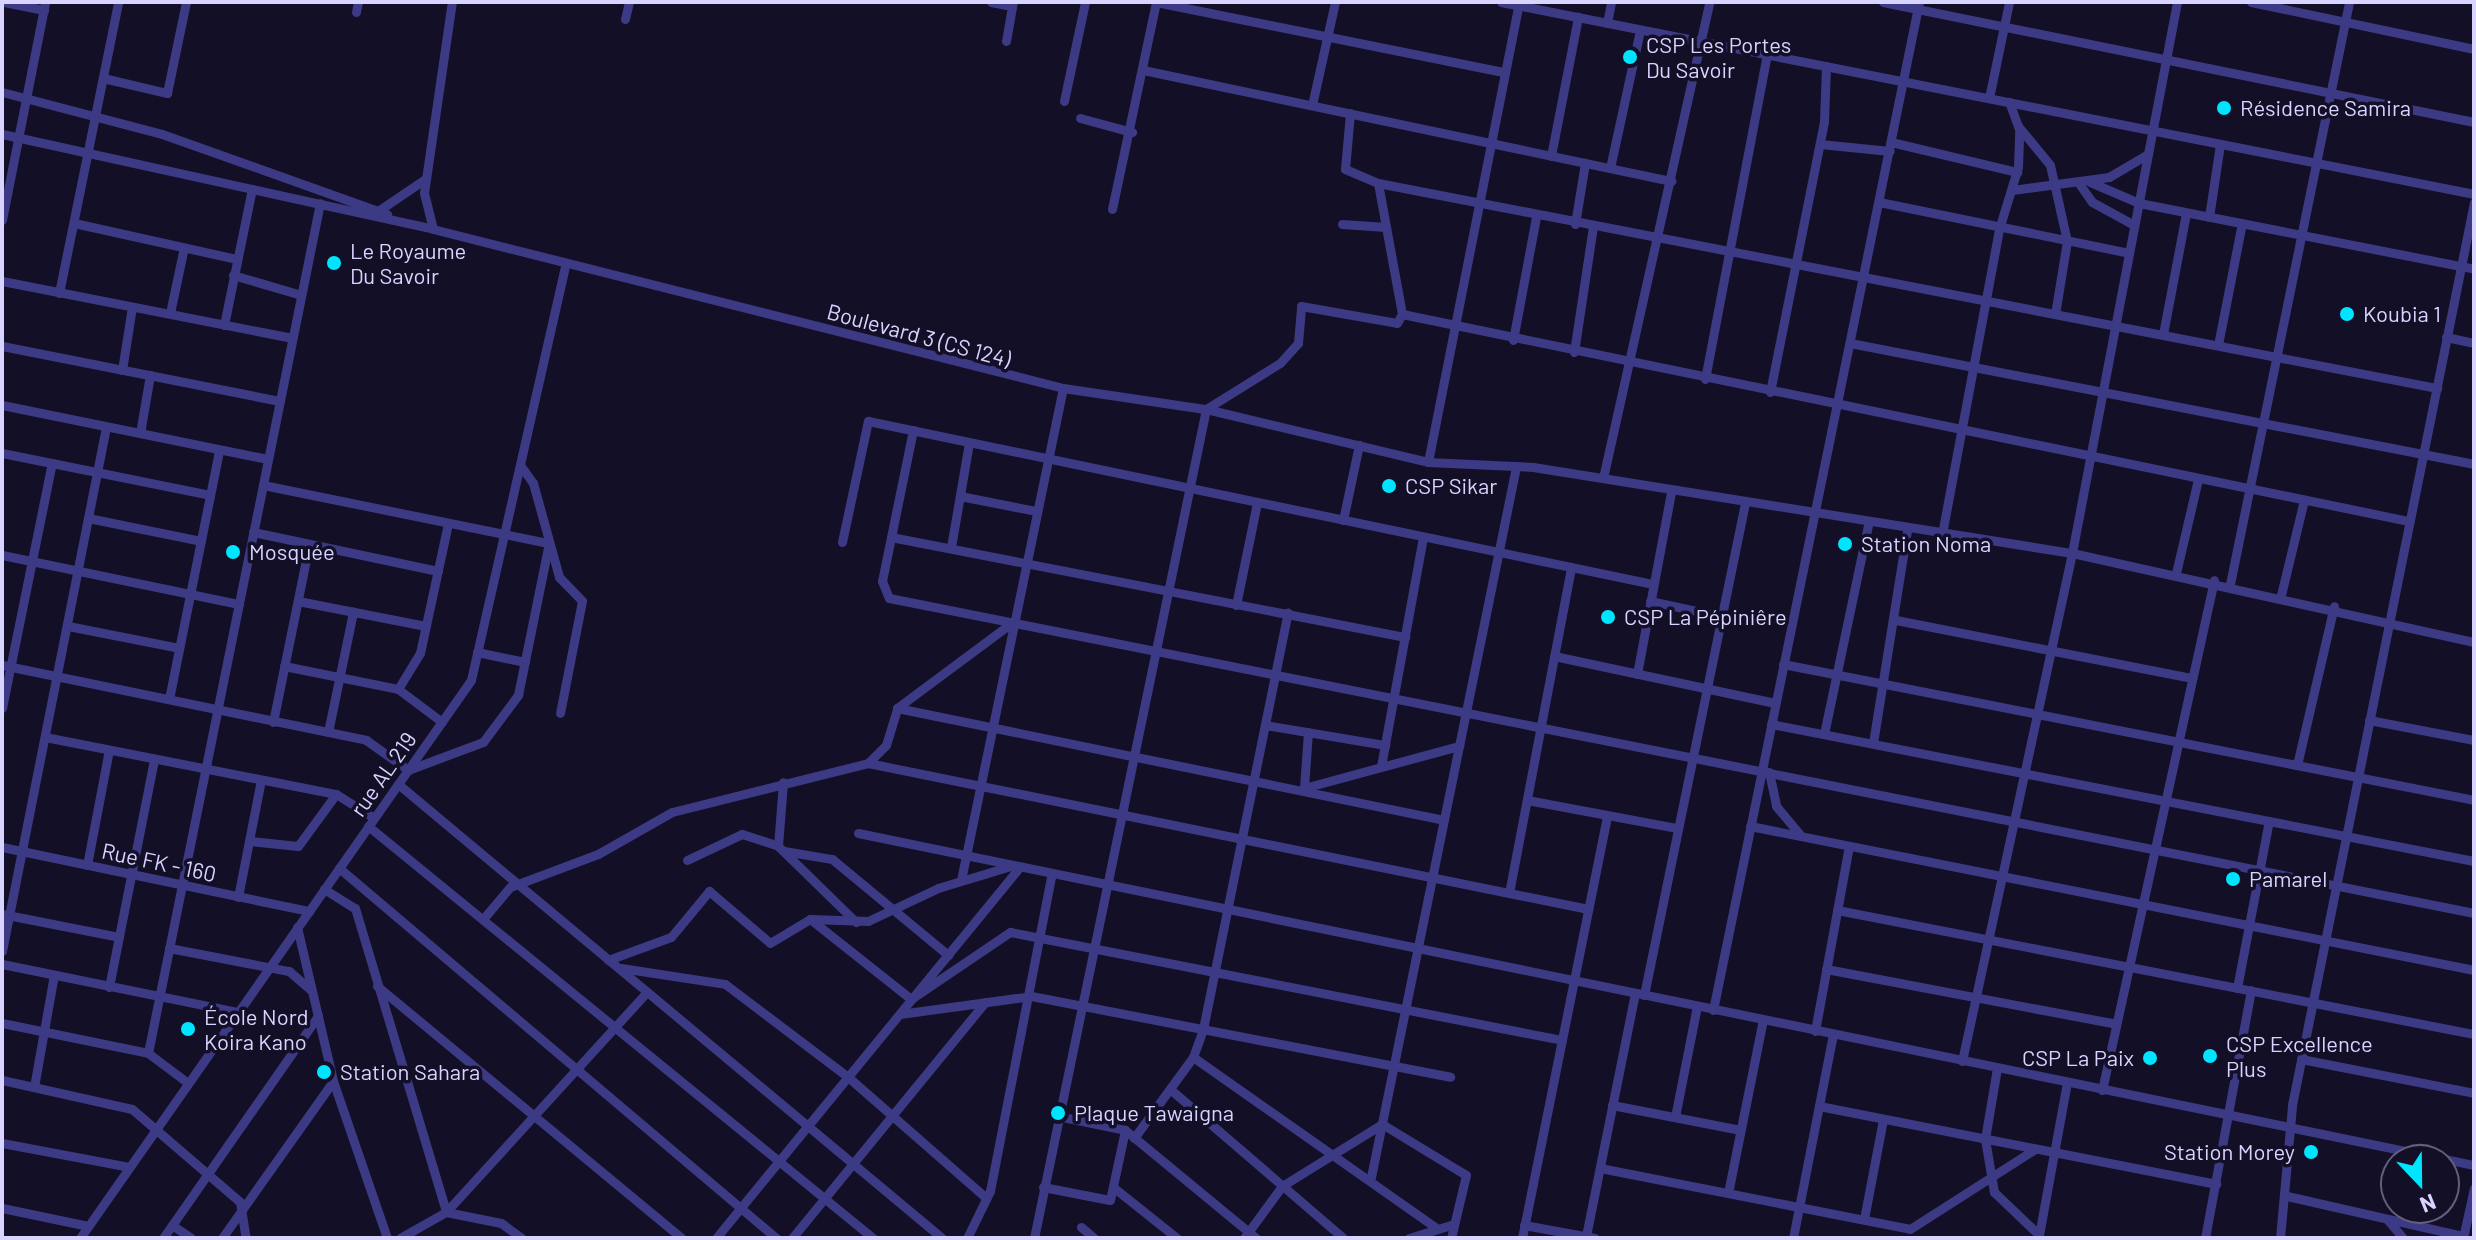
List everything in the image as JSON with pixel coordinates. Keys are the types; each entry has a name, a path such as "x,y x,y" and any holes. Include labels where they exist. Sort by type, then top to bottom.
{"street":[{"path":"2,220 45,6 4,2"},
{"path":"59,293 118,2"},
{"path":"103,78 167,93 186,2"},
{"path":"433,229 424,206 452,2"},
{"path":"625,19 629,2"},
{"path":"991,2 1013,4 1006,41"},
{"path":"1064,101 1085,2"},
{"path":"1112,209 1132,132 1156,2 1503,72"},
{"path":"1312,105 1335,2"},
{"path":"1501,2 2474,194"},
{"path":"1607,23 1611,2"},
{"path":"1603,478 1632,364 1709,2"},
{"path":"1883,2 1917,5 2003,27 2474,122"},
{"path":"1989,98 2009,2"},
{"path":"1962,1061 2072,553 2177,2"},
{"path":"2251,2 2474,49"},
{"path":"2230,584 2349,2"},
{"path":"1428,462 1452,326 1519,4"},
{"path":"1713,1010 1750,826 1765,771 1775,703 1836,405 1865,280 1917,5"},
{"path":"1551,156 1578,17"},
{"path":"1610,168 1640,30"},
{"path":"1705,379 1767,55"},
{"path":"1770,392 1820,144 1826,66"},
{"path":"1143,70 1671,181"},
{"path":"2,92 24,102 162,134 374,212"},
{"path":"2009,102 2018,126 2045,157 2067,241 2055,314"},
{"path":"1350,113 1345,169 1378,183 1478,206 1659,238 1728,255 1985,300 2437,388"},
{"path":"1080,118 1132,132"},
{"path":"1942,534 1999,229 2017,172 2018,126"},
{"path":"2,134 252,189 374,212 429,173"},
{"path":"1820,144 1891,146 2017,172"},
{"path":"2209,217 2220,144"},
{"path":"2090,182 2148,154"},
{"path":"1575,224 1585,163"},
{"path":"2078,182 2092,202 2134,225"},
{"path":"2012,190 2054,183 2090,182 2139,203 2474,269"},
{"path":"1034,1238 1187,488 1206,409 1280,363 1298,343 1301,306 1397,323 1402,314 1378,183"},
{"path":"224,325 252,189"},
{"path":"1879,202 1999,229 2129,253"},
{"path":"2280,1238 2301,1059 2474,202"},
{"path":"148,1053 320,203"},
{"name":"Boulevard 3 (CS 124)","path":"374,212 1063,388 1206,409 1428,462 1516,467 1603,478 1813,517 2072,553 2334,606 2474,642"},
{"path":"2163,334 2186,213"},
{"path":"1513,340 1536,217"},
{"path":"74,223 237,259"},
{"path":"2218,345 2242,223"},
{"path":"1342,224 1386,227"},
{"path":"1574,352 1593,227"},
{"path":"170,313 184,247"},
{"name":"rue AL 219","path":"80,1238 471,680 566,263"},
{"path":"233,275 301,295"},
{"path":"2,281 292,338"},
{"path":"122,370 132,307"},
{"path":"1402,314 1513,340 2409,521"},
{"path":"2446,337 2474,343"},
{"path":"1850,343 2474,464"},
{"path":"2,346 280,401"},
{"path":"140,433 150,375"},
{"path":"961,880 969,856 1013,623 1063,388"},
{"path":"2,405 268,459"},
{"path":"842,542 868,421 1653,584"},
{"path":"2,951 6,914 23,851 106,427"},
{"path":"913,430 881,587 889,598 2474,913"},
{"path":"951,547 969,443"},
{"path":"1343,520 1359,445"},
{"path":"169,699 219,450"},
{"path":"2,453 210,495"},
{"path":"2,708 6,666 33,561 52,463"},
{"path":"520,465 533,483 547,546 561,582 582,601 560,713"},
{"path":"1371,1177 1516,467"},
{"path":"2176,573 2198,479"},
{"path":"263,485 504,534 547,546"},
{"path":"1637,674 1671,492"},
{"path":"960,496 1036,511"},
{"path":"2281,595 2304,500"},
{"path":"1236,605 1257,503"},
{"path":"1524,1225 1590,1237 1612,1105 1677,828 1745,503"},
{"path":"88,518 201,541"},
{"path":"398,689 419,657 448,523"},
{"path":"1824,734 1868,525"},
{"path":"1873,743 1896,620 1907,530"},
{"path":"253,532 438,571"},
{"path":"891,537 1405,637"},
{"path":"1381,766 1423,537"},
{"path":"273,722 309,545"},
{"path":"6,666 366,740 408,770 483,742 518,695 547,546"},
{"path":"2,555 239,604"},
{"path":"1509,893 1571,567"},
{"path":"2102,1090 2214,580"},
{"path":"298,601 426,626"},
{"path":"1650,601 1720,616"},
{"path":"2297,765 2334,606"},
{"path":"328,732 353,612"},
{"path":"1134,1138 1193,1057 1203,1029 1288,613"},
{"path":"1896,620 2192,678"},
{"path":"868,763 886,745 897,708 991,632 1013,623"},
{"path":"68,626 179,648"},
{"path":"477,652 525,662"},
{"path":"1554,656 1775,703"},
{"path":"1783,664 2474,800"},
{"path":"284,666 398,689 442,722"},
{"path":"897,708 1254,781 1304,788 1444,820"},
{"path":"2369,720 2474,740"},
{"path":"1771,724 2474,861"},
{"path":"1265,725 1385,745"},
{"path":"1304,788 1308,732"},
{"path":"45,737 336,794 483,919 873,1238"},
{"path":"1304,788 1459,746"},
{"path":"87,865 109,750"},
{"path":"109,987 154,760"},
{"path":"483,919 517,884 598,854 672,812 868,763 1588,909"},
{"path":"1765,771 1776,806 1800,836"},
{"path":"238,897 261,780"},
{"path":"783,782 781,848 856,922"},
{"path":"398,784 942,1238"},
{"path":"250,841 298,846 336,794"},
{"path":"1527,800 1677,828"},
{"path":"1522,1238 1607,815"},
{"path":"2237,988 2269,821"},
{"path":"1750,826 2474,970"},
{"path":"858,833 2474,1165"},
{"path":"687,860 742,834 781,848 832,859 948,955"},
{"path":"1815,1031 1849,846"},
{"name":"Rue FK - 160","path":"2,847 309,911"},
{"path":"608,960 671,937 709,891 770,943 810,919 856,922 893,910 961,880 1018,866"},
{"path":"716,1238 1018,866"},
{"path":"339,868 776,1238"},
{"path":"967,1238 985,1197 1031,996 1052,873"},
{"path":"324,889 355,908 446,1212"},
{"path":"1837,910 2474,1034"},
{"path":"6,914 119,937"},
{"path":"810,919 911,999"},
{"path":"297,927 333,1081 387,1238"},
{"path":"911,999 1010,932 1562,1040"},
{"path":"169,948 289,971 311,990"},
{"path":"2,964 238,1012"},
{"path":"618,968 725,984 848,1077 985,1197"},
{"path":"1826,969 2116,1024"},
{"path":"34,1087 54,975"},
{"path":"377,986 682,1238"},
{"path":"2205,1238 2251,990"},
{"path":"400,1238 446,1212 647,992"},
{"path":"900,1014 1031,996 1450,1077"},
{"path":"792,1238 985,1002"},
{"path":"1675,1117 1697,1006"},
{"path":"163,1238 318,1016"},
{"path":"1728,1193 1763,1020"},
{"path":"2,1023 148,1053 188,1083"},
{"path":"1793,1238 1833,1035"},
{"path":"1193,1057 1330,1156 1371,1177 1438,1229"},
{"path":"2301,1059 2474,1093"},
{"path":"1997,1068 1985,1139 1990,1177 1994,1192 2038,1237"},
{"path":"2,1080 129,1107 154,1131 209,1173 241,1212 246,1238"},
{"path":"222,1238 333,1081"},
{"path":"2038,1237 2067,1083"},
{"path":"1170,1089 1343,1238"},
{"path":"1612,1105 1741,1130"},
{"path":"1819,1106 2216,1184"},
{"path":"1058,1116 1125,1130 1250,1236 1282,1186 1382,1124"},
{"path":"1864,1219 1883,1119"},
{"path":"1382,1124 1466,1175 1451,1238"},
{"path":"1043,1187 1110,1200 1125,1130"},
{"path":"2,1143 129,1167"},
{"path":"1910,1229 2035,1149"},
{"path":"1600,1168 1910,1229 1917,1238"},
{"path":"1113,1187 1177,1238"},
{"path":"2411,1224 2463,1237 2474,1188"},
{"path":"2287,1196 2380,1216"},
{"path":"2,1208 88,1226"},
{"path":"446,1212 501,1223 522,1238"},
{"path":"1409,1238 1454,1224"},
{"path":"172,1225 191,1238"},
{"path":"1081,1227 1094,1238"}],"place":[{"name":"CSP Les Portes Du Savoir","path":"1630,57"},
{"name":"Résidence Samira","path":"2224,108"},
{"name":"Le Royaume Du Savoir","path":"334,263"},
{"name":"Koubia 1","path":"2347,314"},
{"name":"CSP Sikar","path":"1389,486"},
{"name":"Station Noma","path":"1845,544"},
{"name":"Mosquée","path":"233,552"},
{"name":"CSP La Pépiniêre","path":"1608,617"},
{"name":"Pamarel","path":"2233,879"},
{"name":"École Nord Koira Kano","path":"188,1029"},
{"name":"CSP Excellence Plus","path":"2210,1056"},
{"name":"CSP La Paix","path":"2150,1058"},
{"name":"Station Sahara","path":"324,1072"},
{"name":"Plaque Tawaigna","path":"1058,1113"},
{"name":"Station Morey","path":"2311,1152"}]}
